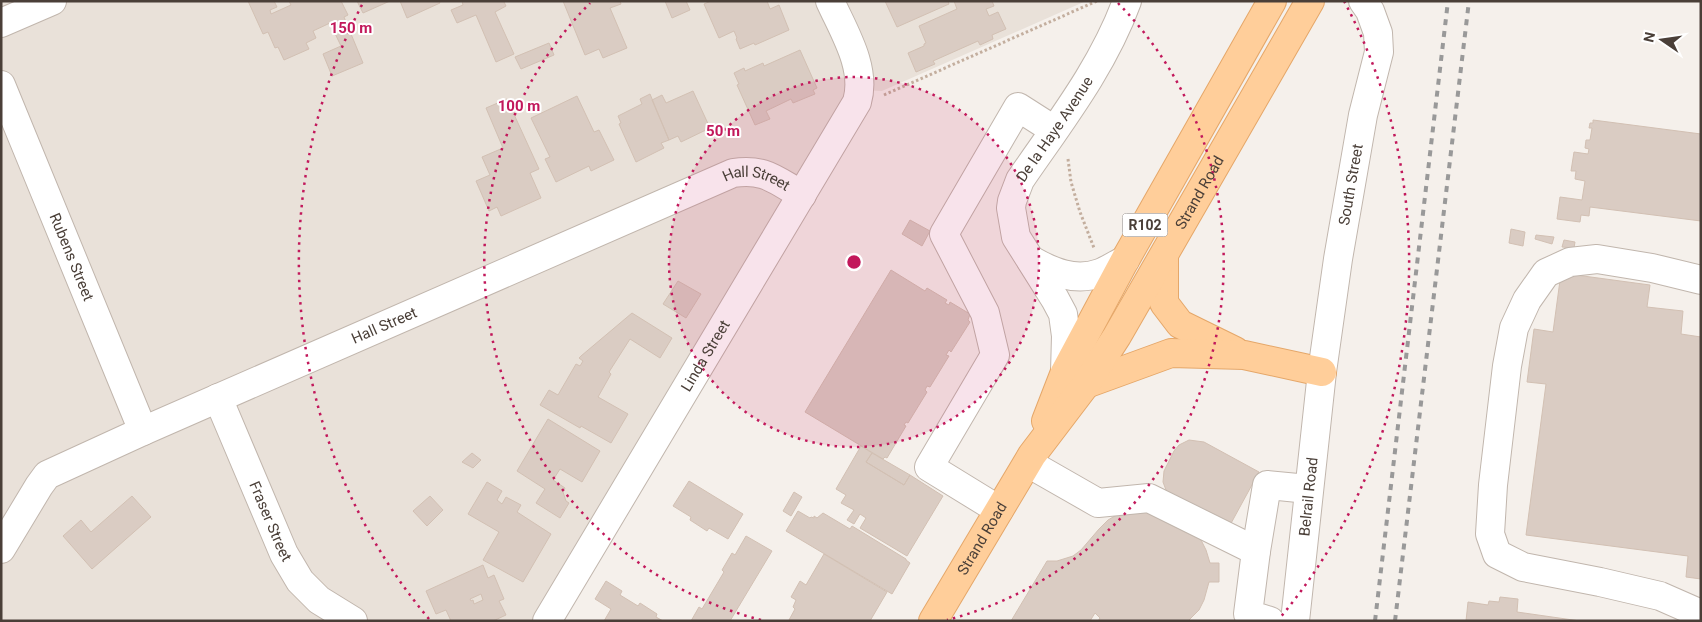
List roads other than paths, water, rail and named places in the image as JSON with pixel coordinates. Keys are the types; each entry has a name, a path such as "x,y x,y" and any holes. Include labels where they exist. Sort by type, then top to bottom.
{"main road":[{"name":"Strand Road","path":"933,621 1076,378 1125,260 1272,1"},
{"name":"Strand Road","path":"1076,378 1118,336 1306,7"},
{"path":"1164,256 1164,302 1180,324 1244,355"},
{"path":"1076,378 1171,353 1244,355 1322,372"}],"street":[{"path":"1,23 52,1"},
{"name":"Linda Street","path":"558,617 857,102 870,93 830,1"},
{"name":"De la Haye Avenue","path":"1076,378 1063,314 1016,237 1012,201 1020,180 1101,59 1118,25 1127,1"},
{"name":"South Street","path":"1322,372 1354,165 1363,115 1379,52 1378,33 1370,11 1363,1"},
{"name":"Rubens Street","path":"1,85 143,431"},
{"path":"999,510 929,467 995,355 985,314 944,234 1018,107 1054,130"},
{"name":"Hall Street","path":"1,549 39,486 48,476 143,431 733,173 747,171 762,173 802,195"},
{"path":"1701,280 1652,268 1597,259 1570,262 1546,273 1526,300 1514,328 1507,366 1493,484 1490,534 1497,554 1523,567 1660,596 1701,614"},
{"name":"De la Haye Avenue","path":"1031,260 1052,271 1067,276 1084,276 1100,273 1125,260"},
{"name":"Belrail Road","path":"1295,621 1322,372"},
{"name":"Fraser Street","path":"218,398 284,554 292,568 300,581 319,600 353,621"},
{"path":"1030,459 1098,503 1150,498 1256,551"},
{"path":"1270,621 1248,614 1267,485 1308,489"}],"railway":[{"path":"1375,621 1448,1"},
{"path":"1395,621 1469,1"}]}
